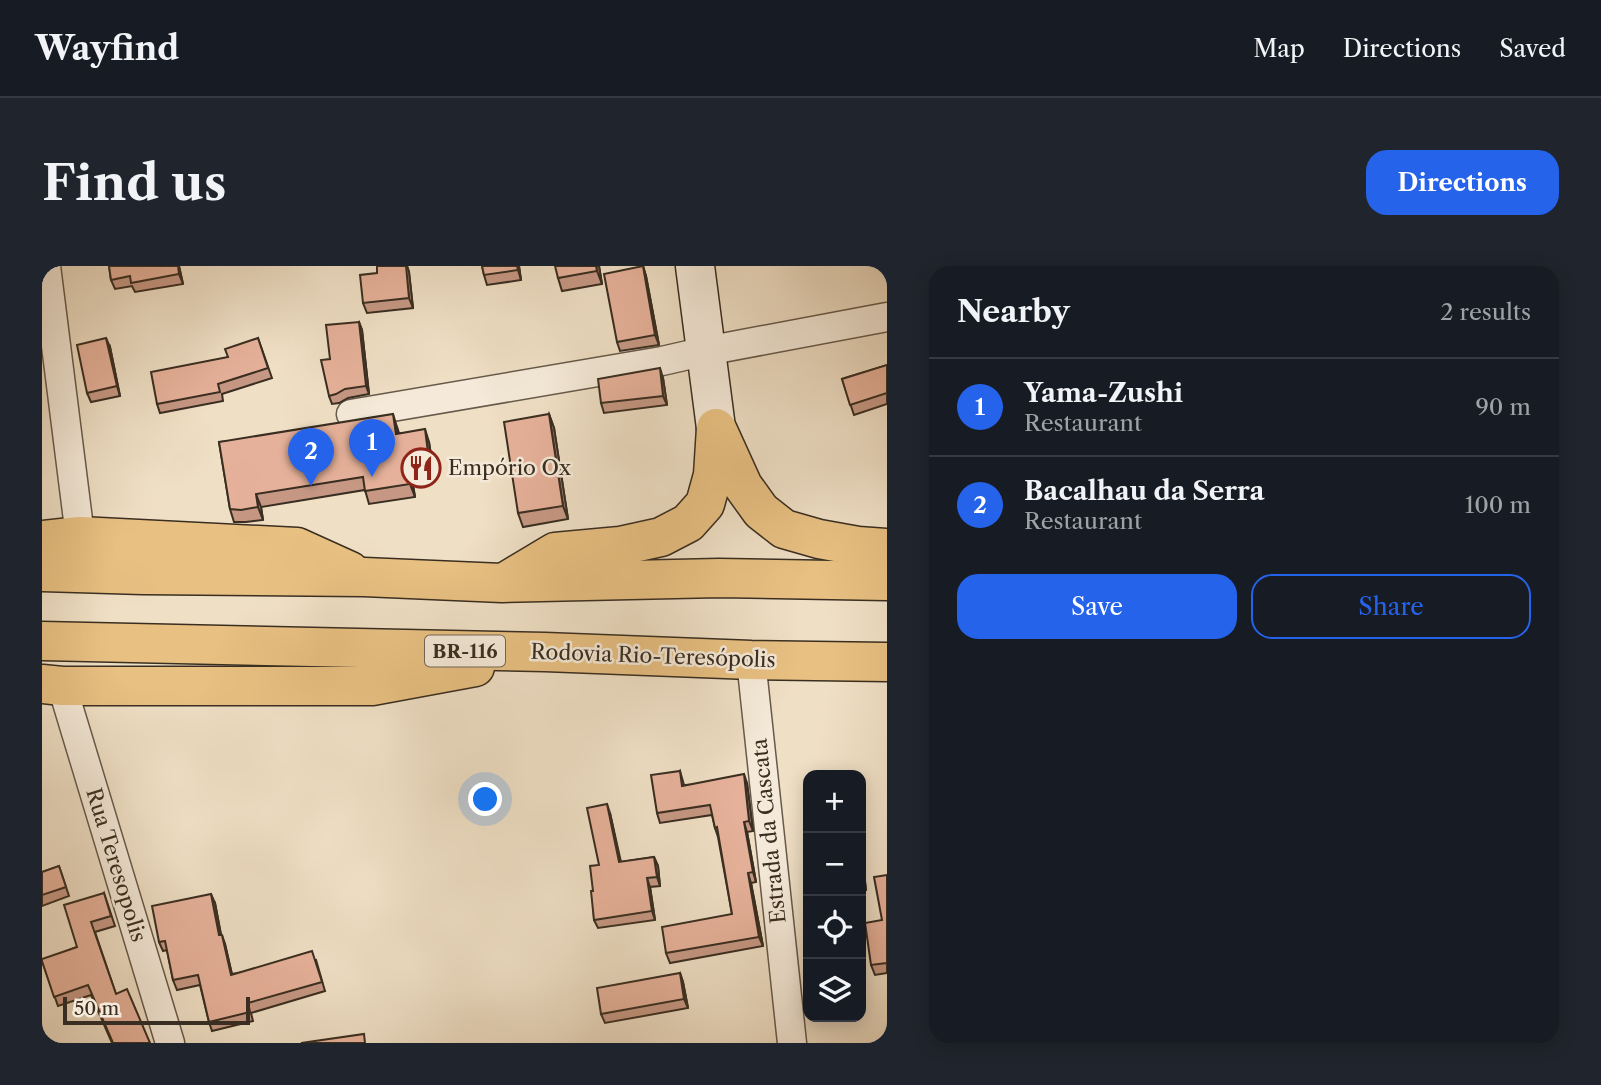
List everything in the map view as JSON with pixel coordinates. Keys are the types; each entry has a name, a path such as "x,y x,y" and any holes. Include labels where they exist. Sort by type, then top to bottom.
{"highway":[{"path":"716,428 743,486 761,512 784,529 819,539 887,548"},
{"path":"502,583 555,552 621,546 661,537 688,523 705,504 713,475 716,428"},
{"path":"42,540 80,537 297,547 364,577"},
{"path":"42,572 364,577 502,583 719,578 887,581"},
{"name":"Rodovia Rio-Teresópolis","path":"42,641 887,662"},
{"path":"52,685 372,686 545,652"}],"main road":[{"path":"695,266 716,428"}],"street":[{"path":"46,266 80,537"},
{"path":"351,414 662,361 887,317"},
{"name":"Estrada da Cascata","path":"751,660 792,1043"},
{"name":"Rua Teresopolis","path":"52,685 170,1043"}],"building":[{"path":"109,266 178,266 179,274 131,283 130,276 111,280"},
{"path":"377,266 406,266 409,298 363,303 360,275 377,273"},
{"path":"482,266 517,266 518,270 484,275"},
{"path":"555,266 596,266 597,271 558,278"},
{"path":"643,266 655,335 617,342 604,274"},
{"path":"359,322 366,386 345,389 329,396 321,360 330,359 326,325"},
{"path":"106,338 117,386 87,393 77,345"},
{"path":"258,338 268,368 218,384 220,392 157,404 151,372 228,357 225,349"},
{"path":"887,365 887,393 850,405 842,379"},
{"path":"660,368 663,396 601,403 598,379"},
{"path":"393,414 396,434 425,429 430,468 408,472 410,484 365,491 363,477 256,494 258,507 230,509 219,442"},
{"path":"549,414 563,506 518,513 504,422"},
{"path":"680,771 682,786 744,774 749,821 744,822 753,872 748,873 759,937 666,953 662,927 732,914 717,827 715,828 710,805 657,813 651,775"},
{"path":"607,804 619,862 654,857 657,877 647,878 652,911 594,920 590,866 599,865 587,808"},
{"path":"59,866 66,887 42,895 42,872"},
{"path":"887,875 887,963 871,965 866,923 882,920 874,877"},
{"path":"104,893 111,916 91,922 116,994 127,989 150,1043 113,1043 88,985 54,997 42,961 77,947 64,905"},
{"path":"211,894 231,975 312,951 322,982 248,1003 250,1012 209,1022 198,975 173,980 165,941 159,942 152,906"},
{"path":"680,973 684,999 601,1014 597,988"},
{"path":"364,1034 365,1043 301,1043"}],"place":[{"name":"Empório Ox","path":"421,468"},
{"name":"Yama-Zushi","path":"372,477"},
{"name":"Bacalhau da Serra","path":"311,486"}]}
